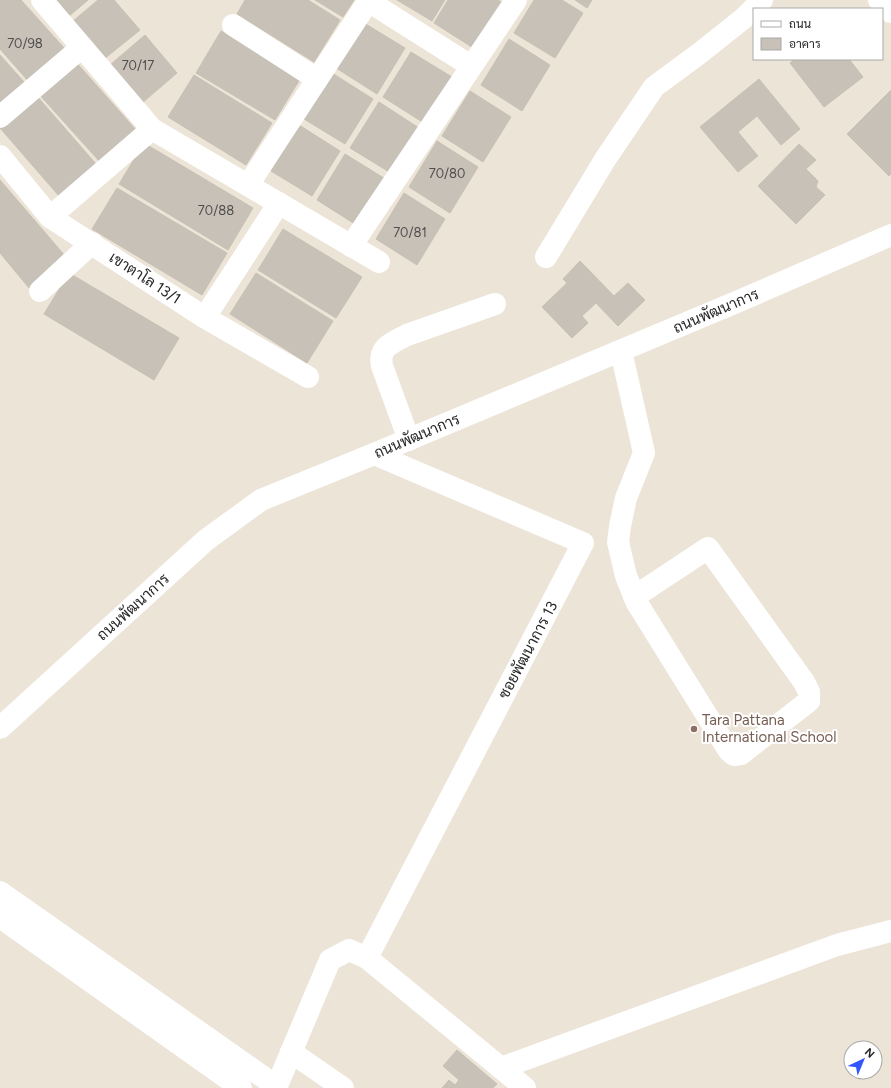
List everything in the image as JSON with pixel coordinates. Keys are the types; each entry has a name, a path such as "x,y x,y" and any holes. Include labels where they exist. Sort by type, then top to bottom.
{"street":[{"path":"42,0 152,129 379,262"},
{"path":"248,185 368,0 471,66"},
{"path":"351,246 516,0"},
{"path":"753,8 762,0"},
{"path":"879,0 891,12"},
{"path":"546,257 606,158 654,87 737,23 753,8"},
{"path":"233,25 317,79"},
{"path":"0,117 82,47"},
{"path":"50,217 152,129"},
{"name":"เขาตาโล 13/1","path":"0,158 50,217 205,317 308,377"},
{"path":"205,317 279,203"},
{"name":"ถนนพัฒนาการ","path":"0,728 206,540 260,500 409,440 621,351 891,235"},
{"path":"40,291 92,243"},
{"path":"409,440 382,366 380,358 383,350 395,341 407,335 494,304"},
{"path":"621,351 644,453 626,498 618,542 626,576 634,597 637,603 729,751 734,754 741,754 808,701 809,692 804,682 708,548 634,597"},
{"name":"ซอยพัฒนาการ 13","path":"367,958 583,544 374,454"},
{"path":"0,892 276,1087 330,960 349,950 367,958 525,1088"},
{"path":"0,917 241,1088"},
{"path":"500,1068 837,945 891,931"},
{"path":"291,1052 343,1088"}],"building":[{"path":"0,0 21,0 65,49 29,82 0,49"},
{"path":"53,0 88,0 68,17"},
{"path":"98,0 114,0 140,30 104,59 72,22"},
{"path":"245,0 308,0 340,20 314,62 237,14"},
{"path":"315,0 354,0 343,17"},
{"path":"397,0 445,0 432,21"},
{"path":"448,0 498,0 503,3 475,49 434,23"},
{"path":"534,0 562,0 583,13 555,58 514,33"},
{"path":"575,0 592,0 587,8"},
{"path":"364,23 405,48 377,94 336,68"},
{"path":"221,31 300,79 275,120 196,73"},
{"path":"145,35 177,73 142,103 110,65"},
{"path":"509,39 550,65 522,111 481,85"},
{"path":"411,52 452,77 424,123 383,97"},
{"path":"0,55 25,83 0,105"},
{"path":"794,60 850,60 863,77 824,107 790,63"},
{"path":"75,61 136,130 100,162 38,93"},
{"path":"332,73 373,99 345,144 304,119"},
{"path":"194,75 272,123 246,165 168,117"},
{"path":"759,79 800,129 781,145 757,116 738,132 758,156 738,172 700,127"},
{"path":"891,90 891,174 889,176 847,134"},
{"path":"470,91 511,117 483,162 442,136"},
{"path":"36,95 96,164 59,196 0,128 0,126"},
{"path":"379,102 419,128 391,173 350,148"},
{"path":"299,125 340,151 312,196 271,171"},
{"path":"437,141 478,167 450,213 409,187"},
{"path":"144,143 253,208 228,250 119,184"},
{"path":"799,144 816,160 806,169 818,181 816,187 825,195 796,224 758,186"},
{"path":"345,154 387,180 358,226 317,200"},
{"path":"0,180 66,257 29,288 0,253"},
{"path":"117,188 227,253 202,295 92,229"},
{"path":"404,193 445,219 417,265 376,239"},
{"path":"283,229 362,277 336,318 258,270"},
{"path":"580,261 614,296 628,283 645,300 618,326 596,303 582,316 588,323 572,338 542,307 567,283 563,279"},
{"path":"69,273 179,338 154,380 44,314"},
{"path":"256,273 333,321 307,363 230,314"},
{"path":"457,1050 497,1084 493,1088 442,1088 449,1080 455,1085 459,1080 443,1066"}],"place":[{"name":"Tara Pattana International School","path":"694,729"}]}
